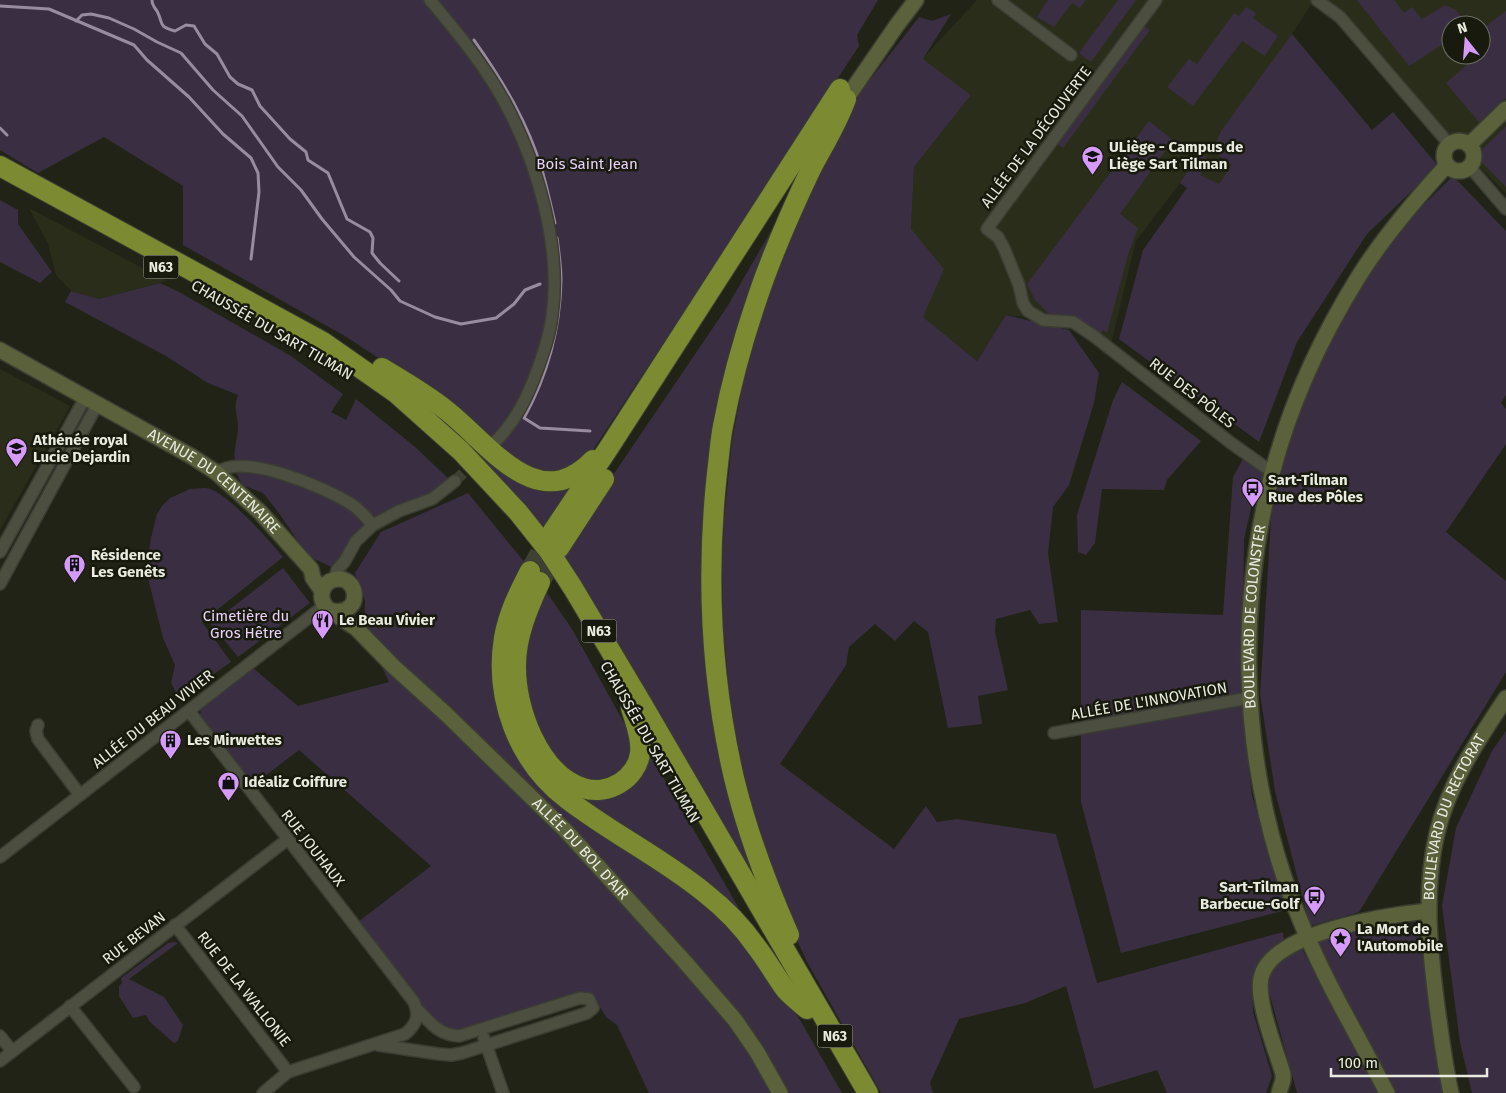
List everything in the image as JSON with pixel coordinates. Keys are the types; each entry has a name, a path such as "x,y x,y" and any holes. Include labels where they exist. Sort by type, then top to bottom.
{"highway":[{"path":"843,94 554,543 618,433 843,94"},
{"path":"802,980 800,960 773,898 752,839 734,779 721,707 713,640 711,572 713,509 723,426 734,376 758,298 811,170 840,116 843,94"},
{"name":"CHAUSSÉE DU SART TILMAN","path":"0,166 323,342 396,393 461,451 518,512 549,551 641,702 802,980"},
{"name":"CHAUSSÉE DU SART TILMAN","path":"0,180 321,355 359,380 427,434 453,459 510,520 540,558 564,594 807,1009"},
{"path":"323,342 343,345 412,387 446,410 516,471 536,480 560,481 577,474 618,433"},
{"path":"631,708 640,742 640,753 634,770 622,782 609,788 588,790 576,786 564,778 546,759 528,724 519,695 516,664 520,634 535,576 517,596 504,638 502,666 504,697 508,712 513,728 530,760 541,776 567,800 693,884 725,910 755,944 786,990 807,1009"},
{"name":"N63","path":"802,980 868,1093"},
{"name":"N63","path":"807,1009 856,1093"}],"main road":[{"path":"843,94 903,0"},
{"path":"843,94 916,0"},
{"path":"1469,145 1506,109"},
{"path":"1458,142 1469,145 1474,154 1470,167 1465,170 1455,171 1447,165 1445,152 1450,145 1458,142"},
{"name":"BOULEVARD DE COLONSTER","path":"1387,1093 1307,938 1283,874 1262,795 1254,749 1250,698 1252,586 1272,472 1301,388 1317,352 1360,275 1425,188 1447,165"},
{"name":"AVENUE DU CENTENAIRE","path":"0,350 191,456 217,473 265,517 310,569 327,602"},
{"name":"AVENUE DU CENTENAIRE","path":"310,569 335,579"},
{"path":"353,604 344,611 327,602 326,584 335,579 345,580 350,583 355,593 353,604 356,628"},
{"name":"ALLÉE DU BOL D'AIR","path":"327,602 566,831 735,1020 757,1052 780,1093"},
{"name":"BOULEVARD DU RECTORAT","path":"1451,1093 1434,985 1428,910 1430,877 1437,832 1448,799 1471,751 1506,698"},
{"path":"1279,1093 1283,1074 1261,997 1261,978 1264,968 1270,960 1285,949 1307,938 1363,920 1428,910"}],"street":[{"path":"430,0 488,76 516,124 536,180 546,218 552,255 553,315 546,344 520,410 495,442"},
{"name":"ALLÉE DE LA DÉCOUVERTE","path":"998,0 1071,55"},
{"name":"ALLÉE DE LA DÉCOUVERTE","path":"1095,336 1073,322 1043,320 1028,311 1023,304 1019,285 1004,248 998,237 987,229 1156,0"},
{"path":"1317,0 1340,18 1450,145"},
{"path":"1470,167 1506,209"},
{"name":"RUE DES PÔLES","path":"1095,336 1272,472"},
{"path":"0,552 91,402"},
{"path":"0,584 91,402"},
{"path":"217,473 222,468 240,467 272,470 325,490 347,501 363,513 373,524"},
{"path":"335,579 337,570 345,561 356,541 373,524 399,511 432,499 455,481"},
{"path":"345,561 350,583"},
{"name":"ALLÉE DU BEAU VIVIER","path":"0,857 327,602"},
{"name":"ALLÉE DE L'INNOVATION","path":"1054,733 1250,698"},
{"name":"RUE JOUHAUX","path":"188,711 415,1006 417,1016 421,1021"},
{"path":"38,726 36,731 38,739 80,795"},
{"name":"RUE BEVAN","path":"0,1060 288,839"},
{"name":"RUE DE LA WALLONIE","path":"175,925 288,1072"},
{"path":"263,1093 288,1072 405,1034 421,1021 439,1031 452,1036 459,1036 580,998 585,997 591,1000 593,1008 587,1013 451,1055 374,1045"},
{"path":"70,1006 134,1087"},
{"path":"479,1030 487,1044 502,1093"},
{"path":"405,1034 406,1041 412,1051"},
{"path":"0,1036 12,1051"}],"shaded area":[{"name":"ULiège - Campus de Liège Sart Tilman","path":"977,0 1314,0 1236,113 1240,222 1180,183 1136,241 1110,348 1073,322 1006,315 977,361 915,311 911,229 914,167 971,95 922,59"},
{"path":"1317,0 1506,0 1506,194 1327,7"},
{"path":"29,208 167,281 99,299 71,291 56,275 48,244"},
{"name":"Athénée royal Lucie Dejardin","path":"0,369 70,406 0,530"}],"green space":[{"name":"Bois Saint Jean","path":"0,0 878,0 857,35 859,46 587,459 573,471 531,472 442,400 345,336 183,245 183,186 104,137 38,173 0,150"},
{"path":"1048,0 1086,0 1080,8 1072,3 1054,27 1037,17"},
{"path":"1118,0 1136,0 1091,62 1079,53"},
{"path":"1357,0 1394,0 1404,13 1412,7 1422,19 1445,5 1456,10 1460,15 1441,15 1441,45 1409,66"},
{"path":"1246,7 1256,13 1253,18 1278,36 1265,56 1242,41 1193,106 1167,87 1189,59 1197,64 1234,13 1239,16"},
{"path":"1506,11 1506,98 1479,122 1446,83 1467,65 1491,65 1491,22"},
{"path":"951,14 923,59 971,95 914,167 911,229 944,269 923,317 977,361 1006,315 1069,330 1099,373 1094,403 1069,485 1053,507 1048,553 1058,622 1039,624 1030,610 996,619 995,632 1008,690 978,696 982,724 948,728 928,632 914,621 895,641 875,624 849,647 846,665 780,764 894,849 926,806 937,822 957,819 1056,834 1097,983 1283,932 1284,941 1262,961 1252,985 1253,1012 1272,1076 1266,1093 1167,1093 1157,1070 1094,1089 1066,986 1025,1003 959,1019 930,1083 933,1093 881,1093 807,962 783,909 750,808 737,746 729,689 723,624 722,568 724,520 732,441 747,360 788,228 848,108 919,17 932,21"},
{"path":"1142,25 1150,30 1063,148 1055,142"},
{"path":"1292,34 1372,130 1393,112 1438,166 1367,234 1297,342 1259,442 1119,339 1143,250 1187,188 1180,183 1201,153 1208,159 1200,175 1219,184 1232,165 1213,151 1211,154 1221,131"},
{"path":"1149,121 1173,140 1120,214 1138,228 1128,255 1107,333 1103,330 1098,337 1074,315 1051,316 1035,300 1027,284"},
{"path":"1506,126 1506,187 1476,156"},
{"path":"1453,176 1506,231 1506,395 1501,403 1506,409 1506,444 1446,532 1506,581 1506,672 1359,912 1310,926 1275,791 1260,694 1274,473 1320,352 1391,237"},
{"path":"0,200 18,210 18,224 52,272 40,283 0,262"},
{"path":"782,212 751,286 728,357 718,426 710,695 715,738 728,794 759,882 754,883 562,554 727,307"},
{"path":"160,283 291,356 343,394 331,412 346,420 356,399 414,446 449,479 441,488 417,501 384,512 367,525 336,569 308,556 263,493 242,485 237,474 252,465 235,461 238,395 208,383 166,356 65,302 71,291 99,299"},
{"path":"1122,382 1201,441 1167,480 1164,490 1102,489 1095,543 1086,555 1078,552 1077,515 1113,400"},
{"path":"409,393 447,416 504,469 577,479 547,532"},
{"path":"1244,457 1266,471 1254,495 1244,539 1242,679 1244,728 1252,796 1286,910 1121,953 1081,802 1081,610 1223,615 1233,477"},
{"path":"190,489 210,489 218,493 248,519 283,557 202,622 231,662 179,698 171,683 175,665 163,638 146,570 157,514 170,498"},
{"path":"468,493 526,564 508,607 530,768 702,898 752,946 800,1020 842,1093 649,1093 617,1025 606,1017 593,996 583,993 475,1028 453,1030 445,1027 434,1020 358,922 431,866 299,750 252,786 203,721 200,715 201,709 253,668 298,706 389,682 364,629 365,601 355,573 381,532"},
{"name":"Cimetière du Gros Hêtre","path":"283,568 310,603 238,657 211,624"},
{"path":"543,587 572,629 628,730 633,749 625,768 609,781 590,783 573,777 544,746 524,691 529,622"},
{"path":"1506,731 1506,1093 1472,1093 1460,1042 1442,906 1456,828 1492,751"},
{"path":"648,751 744,917 672,857 569,790 588,796"},
{"path":"1392,923 1421,925 1430,995 1447,1093 1297,1093 1266,981 1281,955 1301,947 1338,1016 1313,943 1364,927"},
{"path":"168,943 178,943 129,979 164,997 183,1025 178,1041 174,1043 150,1022 146,1015 133,1018 119,996 119,986 122,983 121,978"}],"waterway":[{"path":"152,0 162,24 166,28 175,31 186,25 194,26 205,44 217,54 230,77 238,84 252,90 260,106 290,139 306,152 308,160 328,173 347,219 370,232 373,238 372,253 399,281"},
{"path":"0,6 49,9 134,45 147,60 189,97 223,134 251,158 258,173 259,192 251,259"},
{"path":"76,21 82,15 91,14 109,18 181,53 213,90 242,116 278,167 301,190 322,219 354,257 391,290 400,301 435,317 461,324 496,318 514,304 525,290 540,284"},
{"path":"474,40 505,87 530,136 542,170 555,223"},
{"path":"0,128 7,135"},
{"path":"557,238 561,281 555,334 546,369 524,418 540,428 590,431"}],"tunnel":[{"path":"455,481 492,445"},
{"path":"530,571 549,537"},
{"path":"540,582 559,548"}],"place":[{"name":"ULiège - Campus de Liège Sart Tilman","path":"1093,175"},
{"name":"Athénée royal Lucie Dejardin","path":"17,468"},
{"name":"Sart-Tilman Rue des Pôles","path":"1252,508"},
{"name":"Résidence Les Genêts","path":"75,583"},
{"name":"Le Beau Vivier","path":"323,639"},
{"name":"Les Mirwettes","path":"171,759"},
{"name":"Idéaliz Coiffure","path":"228,801"},
{"name":"Sart-Tilman Barbecue-Golf","path":"1315,915"},
{"name":"La Mort de l'Automobile","path":"1341,957"}]}
